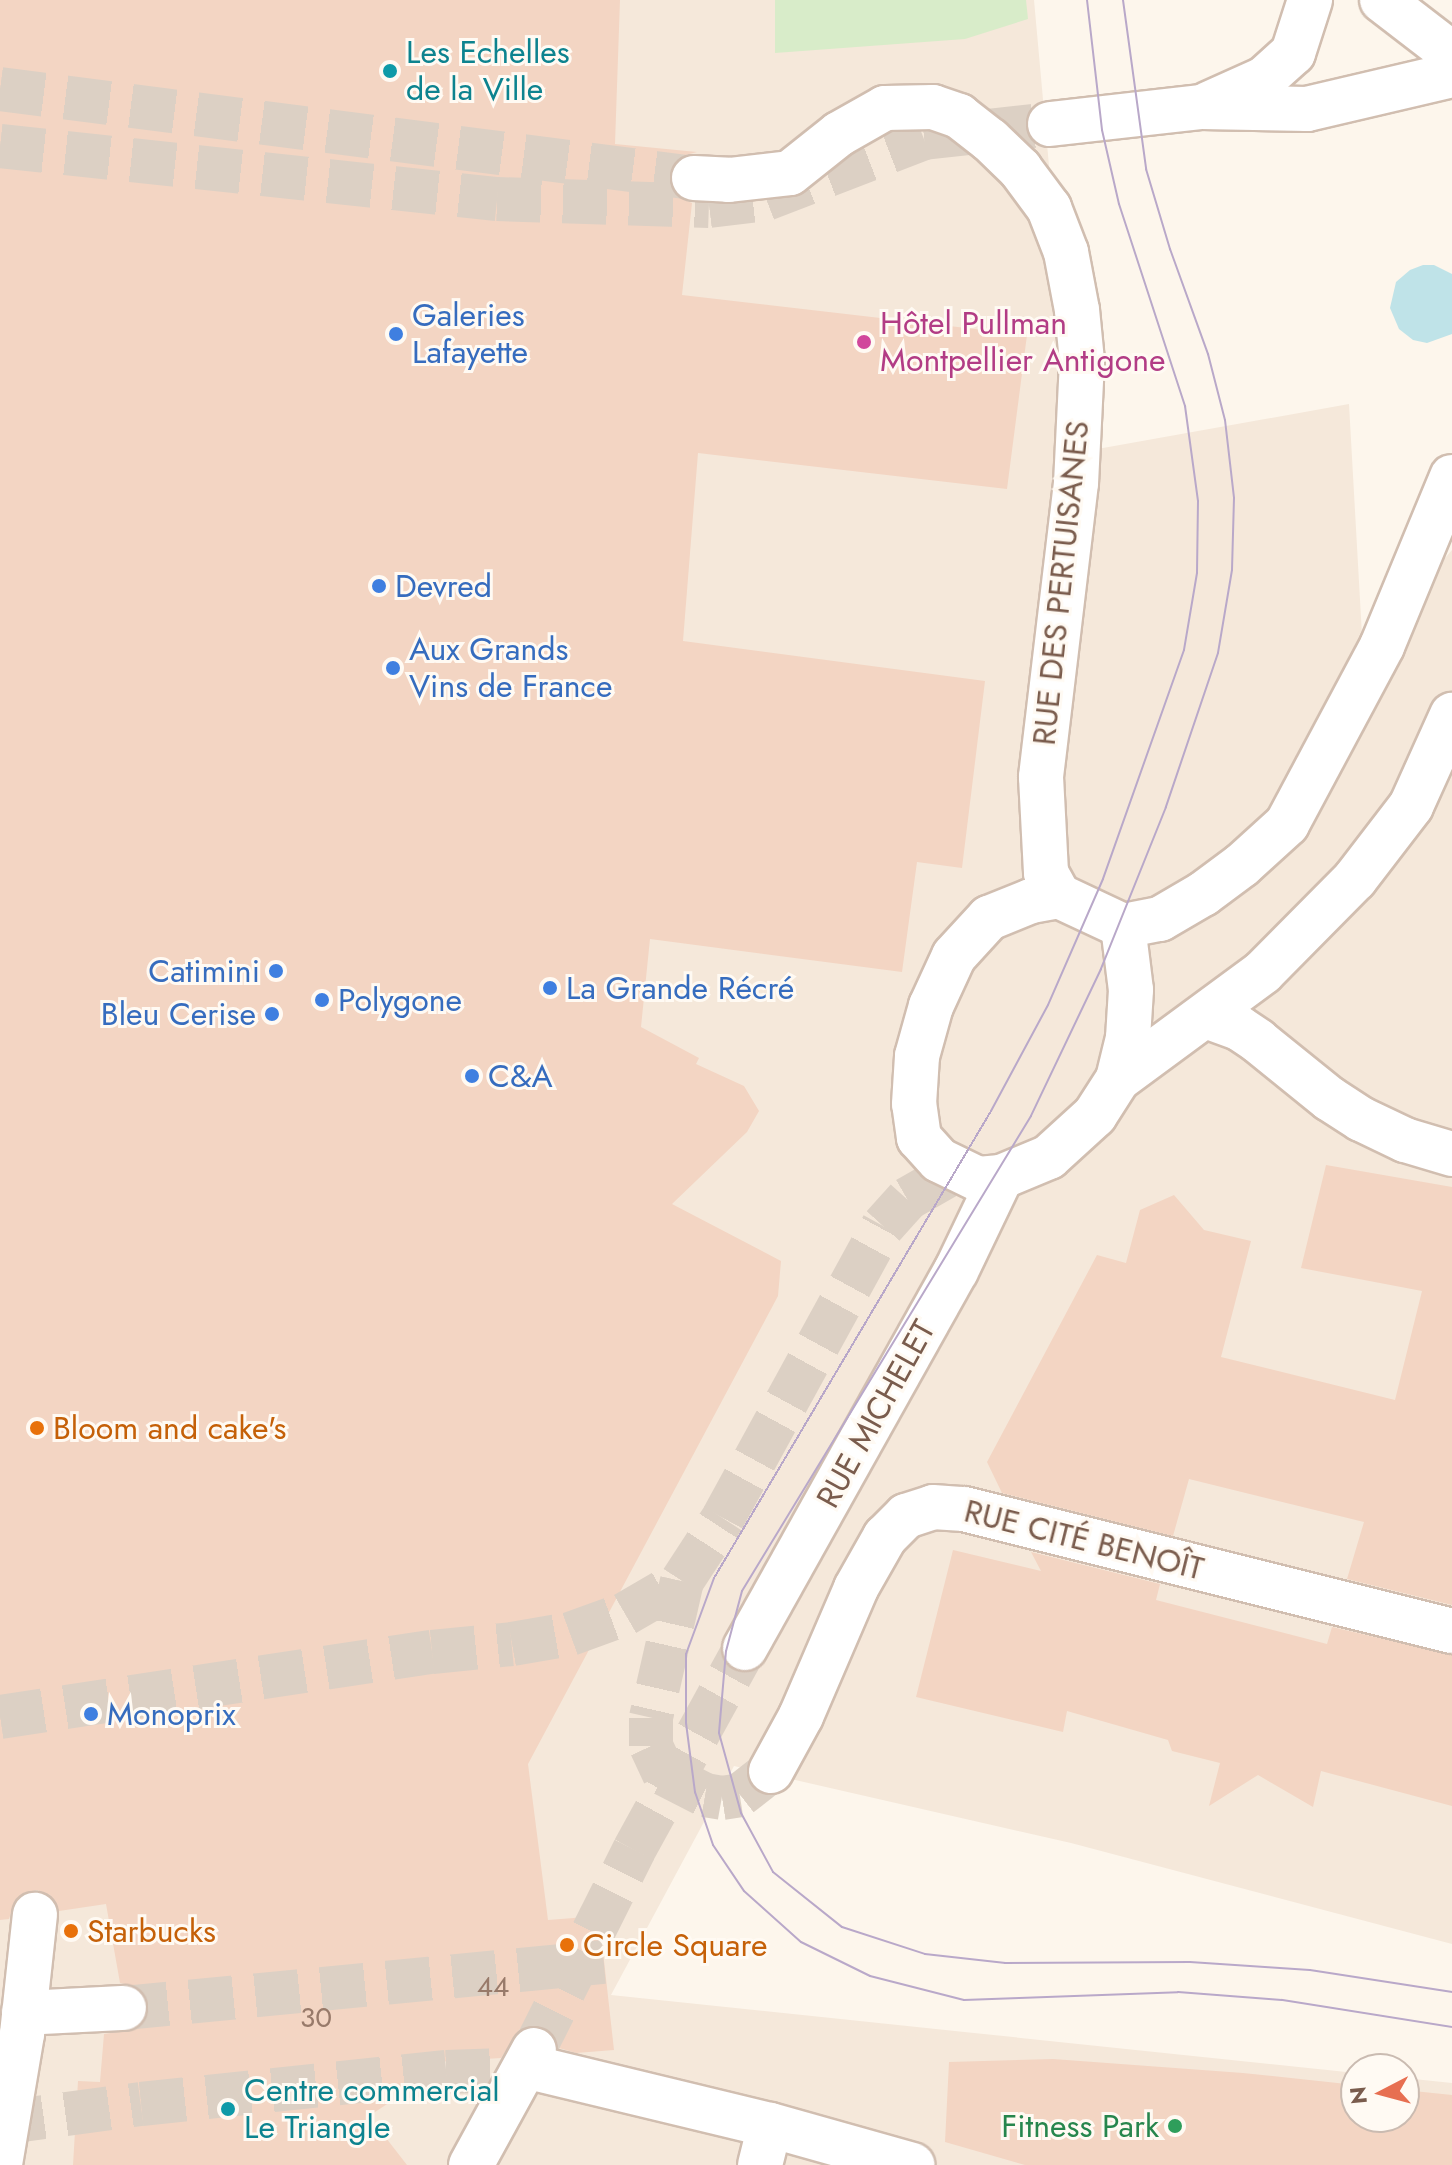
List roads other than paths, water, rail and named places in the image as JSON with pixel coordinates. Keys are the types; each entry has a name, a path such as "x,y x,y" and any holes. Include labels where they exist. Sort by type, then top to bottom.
{"street":[{"path":"1202,107 1264,79 1293,53 1310,0"},
{"path":"1382,0 1452,54"},
{"path":"1050,124 1202,107 1307,109 1452,75"},
{"name":"RUE DES PERTUISANES","path":"694,178 729,180 790,173 839,134 885,108 933,107 959,116 990,140 1020,169 1049,208 1066,252 1077,310 1082,361 1076,483 1041,777 1046,873 1059,896"},
{"path":"1123,926 1131,990 1128,1038 1118,1079 1095,1115 1049,1157 1001,1177 978,1179 956,1171 939,1160 919,1138 914,1104 917,1056 931,1006 954,956 989,918 1031,901 1059,896 1123,926 1160,919 1203,894 1242,865 1287,824 1382,646 1452,477"},
{"path":"1118,1079 1206,1016 1284,954 1355,879 1411,806 1452,715"},
{"path":"1206,1016 1239,1028 1330,1099 1361,1119 1405,1140 1452,1154"},
{"name":"RUE MICHELET","path":"745,1648 956,1271 1001,1177"},
{"name":"RUE CITÉ BENOÎT","path":"771,1771 801,1716 856,1588 885,1537 906,1516 933,1507 964,1509 1452,1631"},
{"path":"0,2164 24,2013 35,1915"},
{"path":"24,2013 124,2008"},
{"path":"471,2165 536,2059 765,2145 912,2165"}],"water":[{"path":"1434,265 1452,274 1452,334 1427,343 1413,340 1399,329 1390,308 1396,282 1410,270"}],"tunnel":[{"path":"0,89 694,178"},
{"path":"0,146 497,199 709,206 766,199 924,138 1050,124"},
{"path":"0,1717 432,1652 512,1644 570,1634 625,1614 682,1581 723,1518 883,1226 907,1199 956,1171"},
{"path":"682,1581 651,1718 651,1746 664,1774 705,1795 722,1798 740,1795 771,1771"},
{"path":"534,2050 634,1850 745,1648"},
{"path":"124,2008 604,1962"},
{"path":"0,2123 141,2104 446,2072 538,2069"}],"tram line":[{"path":"1087,0 1102,130 1119,204 1185,406 1198,501 1197,573 1184,650 1103,879 1048,1005 991,1111 714,1578 686,1654 686,1723 695,1792 713,1845 744,1891 801,1942 870,1976 964,2000 1178,1992 1282,2000 1452,2027"},
{"path":"1123,0 1146,169 1170,249 1208,354 1225,420 1234,498 1232,570 1218,653 1166,807 1101,969 1031,1116 742,1591 726,1651 719,1733 741,1813 773,1872 842,1927 925,1954 1005,1963 1190,1962 1310,1970 1452,1992"}],"place":[{"name":"Les Echelles de la Ville","path":"390,71"},
{"name":"Galeries Lafayette","path":"396,334"},
{"name":"Hôtel Pullman Montpellier Antigone","path":"864,342"},
{"name":"Devred","path":"379,586"},
{"name":"Aux Grands Vins de France","path":"393,668"},
{"name":"Catimini","path":"276,971"},
{"name":"La Grande Récré","path":"550,988"},
{"name":"Polygone","path":"322,1000"},
{"name":"Bleu Cerise","path":"272,1014"},
{"name":"C&A","path":"472,1076"},
{"name":"Bloom and cake's","path":"37,1428"},
{"name":"Monoprix","path":"91,1714"},
{"name":"Starbucks","path":"71,1931"},
{"name":"Circle Square","path":"567,1945"},
{"name":"Centre commercial Le Triangle","path":"228,2109"},
{"name":"Fitness Park","path":"1175,2126"}]}
